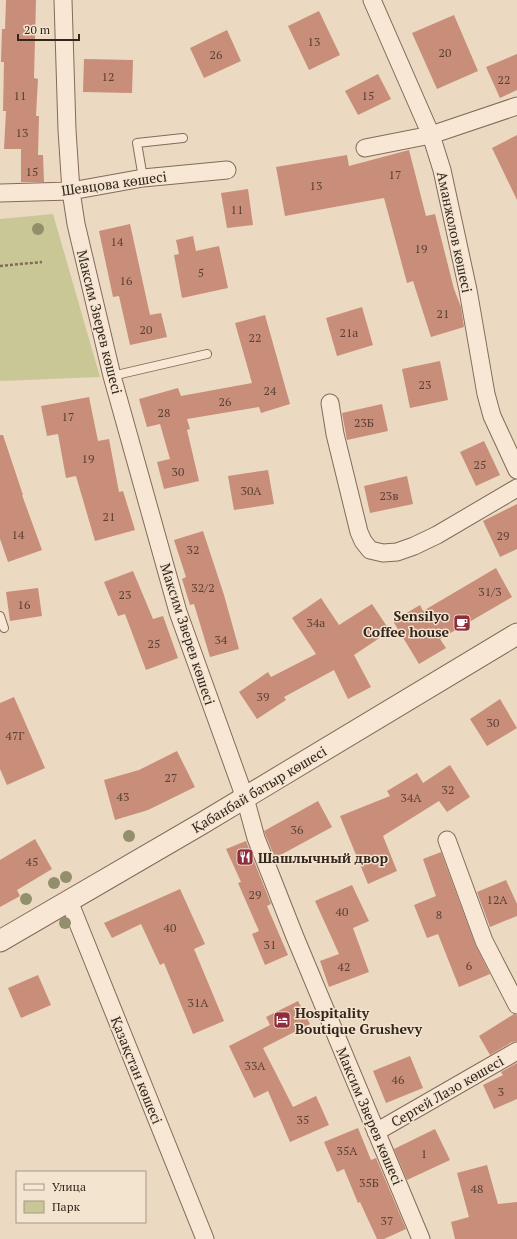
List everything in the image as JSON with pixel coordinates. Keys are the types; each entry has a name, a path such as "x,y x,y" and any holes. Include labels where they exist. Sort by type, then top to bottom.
{"street":[{"name":"Максим Зверев көшесі","path":"63,0 67,130 71,191 76,224 112,376 178,612 245,798 256,838 421,1239"},
{"name":"Аманжолов көшесі","path":"372,0 431,135 442,170 466,283 486,394 492,416 517,470"},
{"path":"365,148 431,135 517,106"},
{"name":"Шевцова көшесі","path":"0,193 71,191 144,178 227,170"},
{"path":"330,403 335,434 359,532 363,541 370,550 397,552 414,546 437,535 517,488"},
{"name":"Қабанбай батыр көшесі","path":"0,941 245,798 517,634"},
{"path":"447,840 484,941 517,1005"},
{"name":"Қазақстан көшесі","path":"69,901 205,1239"},
{"name":"Сергей Лазо көшесі","path":"376,1132 517,1051"}],"lane":[{"path":"144,178 137,143 183,138"},
{"path":"112,376 207,354"},
{"path":"0,616 4,628"}],"path":[{"path":"0,266 42,262"}],"green space":[{"path":"53,214 100,377 0,381 0,219"}],"building":[{"path":"6,0 36,0 34,78 38,79 36,116 39,116 38,155 43,155 44,182 21,182 21,149 4,149 6,111 3,111 4,62 1,62 2,29 5,29"},
{"path":"319,11 340,55 309,70 288,26"},
{"path":"454,15 478,71 437,89 412,33"},
{"path":"227,30 241,61 204,78 190,48"},
{"path":"517,54 517,90 500,98 486,67"},
{"path":"84,59 133,60 132,93 83,92"},
{"path":"378,74 391,99 358,115 345,91"},
{"path":"517,135 517,200 492,148"},
{"path":"409,150 426,216 435,214 454,289 461,307 464,327 431,337 413,281 407,283 384,198 285,216 276,167 347,155 349,166"},
{"path":"248,189 253,225 227,228 221,193"},
{"path":"130,224 150,315 161,313 167,337 130,345 119,296 113,297 99,231"},
{"path":"193,236 196,251 219,246 228,288 182,298 174,255 179,254 176,240"},
{"path":"362,307 373,345 337,356 326,318"},
{"path":"265,315 290,404 261,413 259,407 187,419 190,429 187,430 199,481 164,489 157,462 170,459 160,424 147,427 139,399 178,388 181,396 252,383 235,323"},
{"path":"440,361 448,400 410,408 402,369"},
{"path":"89,397 98,441 109,439 119,492 123,491 135,530 95,541 76,476 66,478 58,434 47,436 41,406"},
{"path":"382,404 388,431 347,440 342,413"},
{"path":"0,435 3,435 22,495 42,550 8,562 0,539"},
{"path":"484,441 500,475 476,486 460,452"},
{"path":"268,470 274,504 234,510 228,476"},
{"path":"407,476 413,504 370,513 364,486"},
{"path":"517,504 517,549 500,557 483,521"},
{"path":"203,531 224,595 239,649 210,657 194,604 190,605 182,579 186,577 174,540"},
{"path":"496,568 512,597 440,639 446,648 419,664 393,621 420,605 423,611"},
{"path":"133,571 153,619 163,616 178,658 146,670 125,614 118,616 104,582"},
{"path":"38,588 42,616 10,621 6,592"},
{"path":"321,598 339,625 372,604 390,631 354,655 371,687 348,699 334,670 284,697 286,700 257,719 239,692 268,672 271,677 316,654 292,618"},
{"path":"14,697 45,768 7,785 0,769 0,703"},
{"path":"500,699 517,728 487,746 470,719"},
{"path":"177,751 195,787 148,810 115,820 104,780 139,770"},
{"path":"450,765 470,797 447,812 439,801 383,836 397,871 368,884 340,816 390,796 387,791 417,773 423,783"},
{"path":"318,801 332,827 275,858 264,831"},
{"path":"35,839 52,869 17,890 20,896 0,907 0,860"},
{"path":"246,841 271,904 267,906 288,955 265,965 252,934 259,931 238,883 241,882 226,849"},
{"path":"441,852 475,944 490,974 459,987 438,934 427,938 414,905 436,896 423,859"},
{"path":"506,880 517,904 517,916 490,927 477,892"},
{"path":"352,885 369,921 353,928 369,972 329,987 320,961 339,954 315,901"},
{"path":"180,889 205,944 194,949 224,1021 193,1034 164,963 160,965 141,924 112,938 104,923"},
{"path":"38,975 51,1005 21,1018 8,988"},
{"path":"298,1001 310,1024 263,1048 293,1107 316,1096 329,1125 290,1142 268,1091 254,1098 229,1046 270,1025 266,1017"},
{"path":"514,1014 517,1015 517,1041 512,1042 490,1055 479,1036"},
{"path":"410,1056 423,1088 386,1103 373,1071"},
{"path":"517,1063 517,1099 494,1109 483,1085 503,1075 501,1072"},
{"path":"358,1128 371,1160 376,1158 406,1229 384,1239 377,1239 360,1202 358,1203 344,1169 337,1172 324,1142"},
{"path":"435,1129 450,1160 407,1180 394,1149"},
{"path":"487,1165 498,1204 517,1202 517,1239 455,1239 451,1222 469,1217 457,1173"}],"place":[{"name":"Sensilyo Coffee house","path":"462,623"},
{"name":"Шашлычный двор","path":"245,857"},
{"name":"Hospitality Boutique Grushevy","path":"282,1020"}]}
